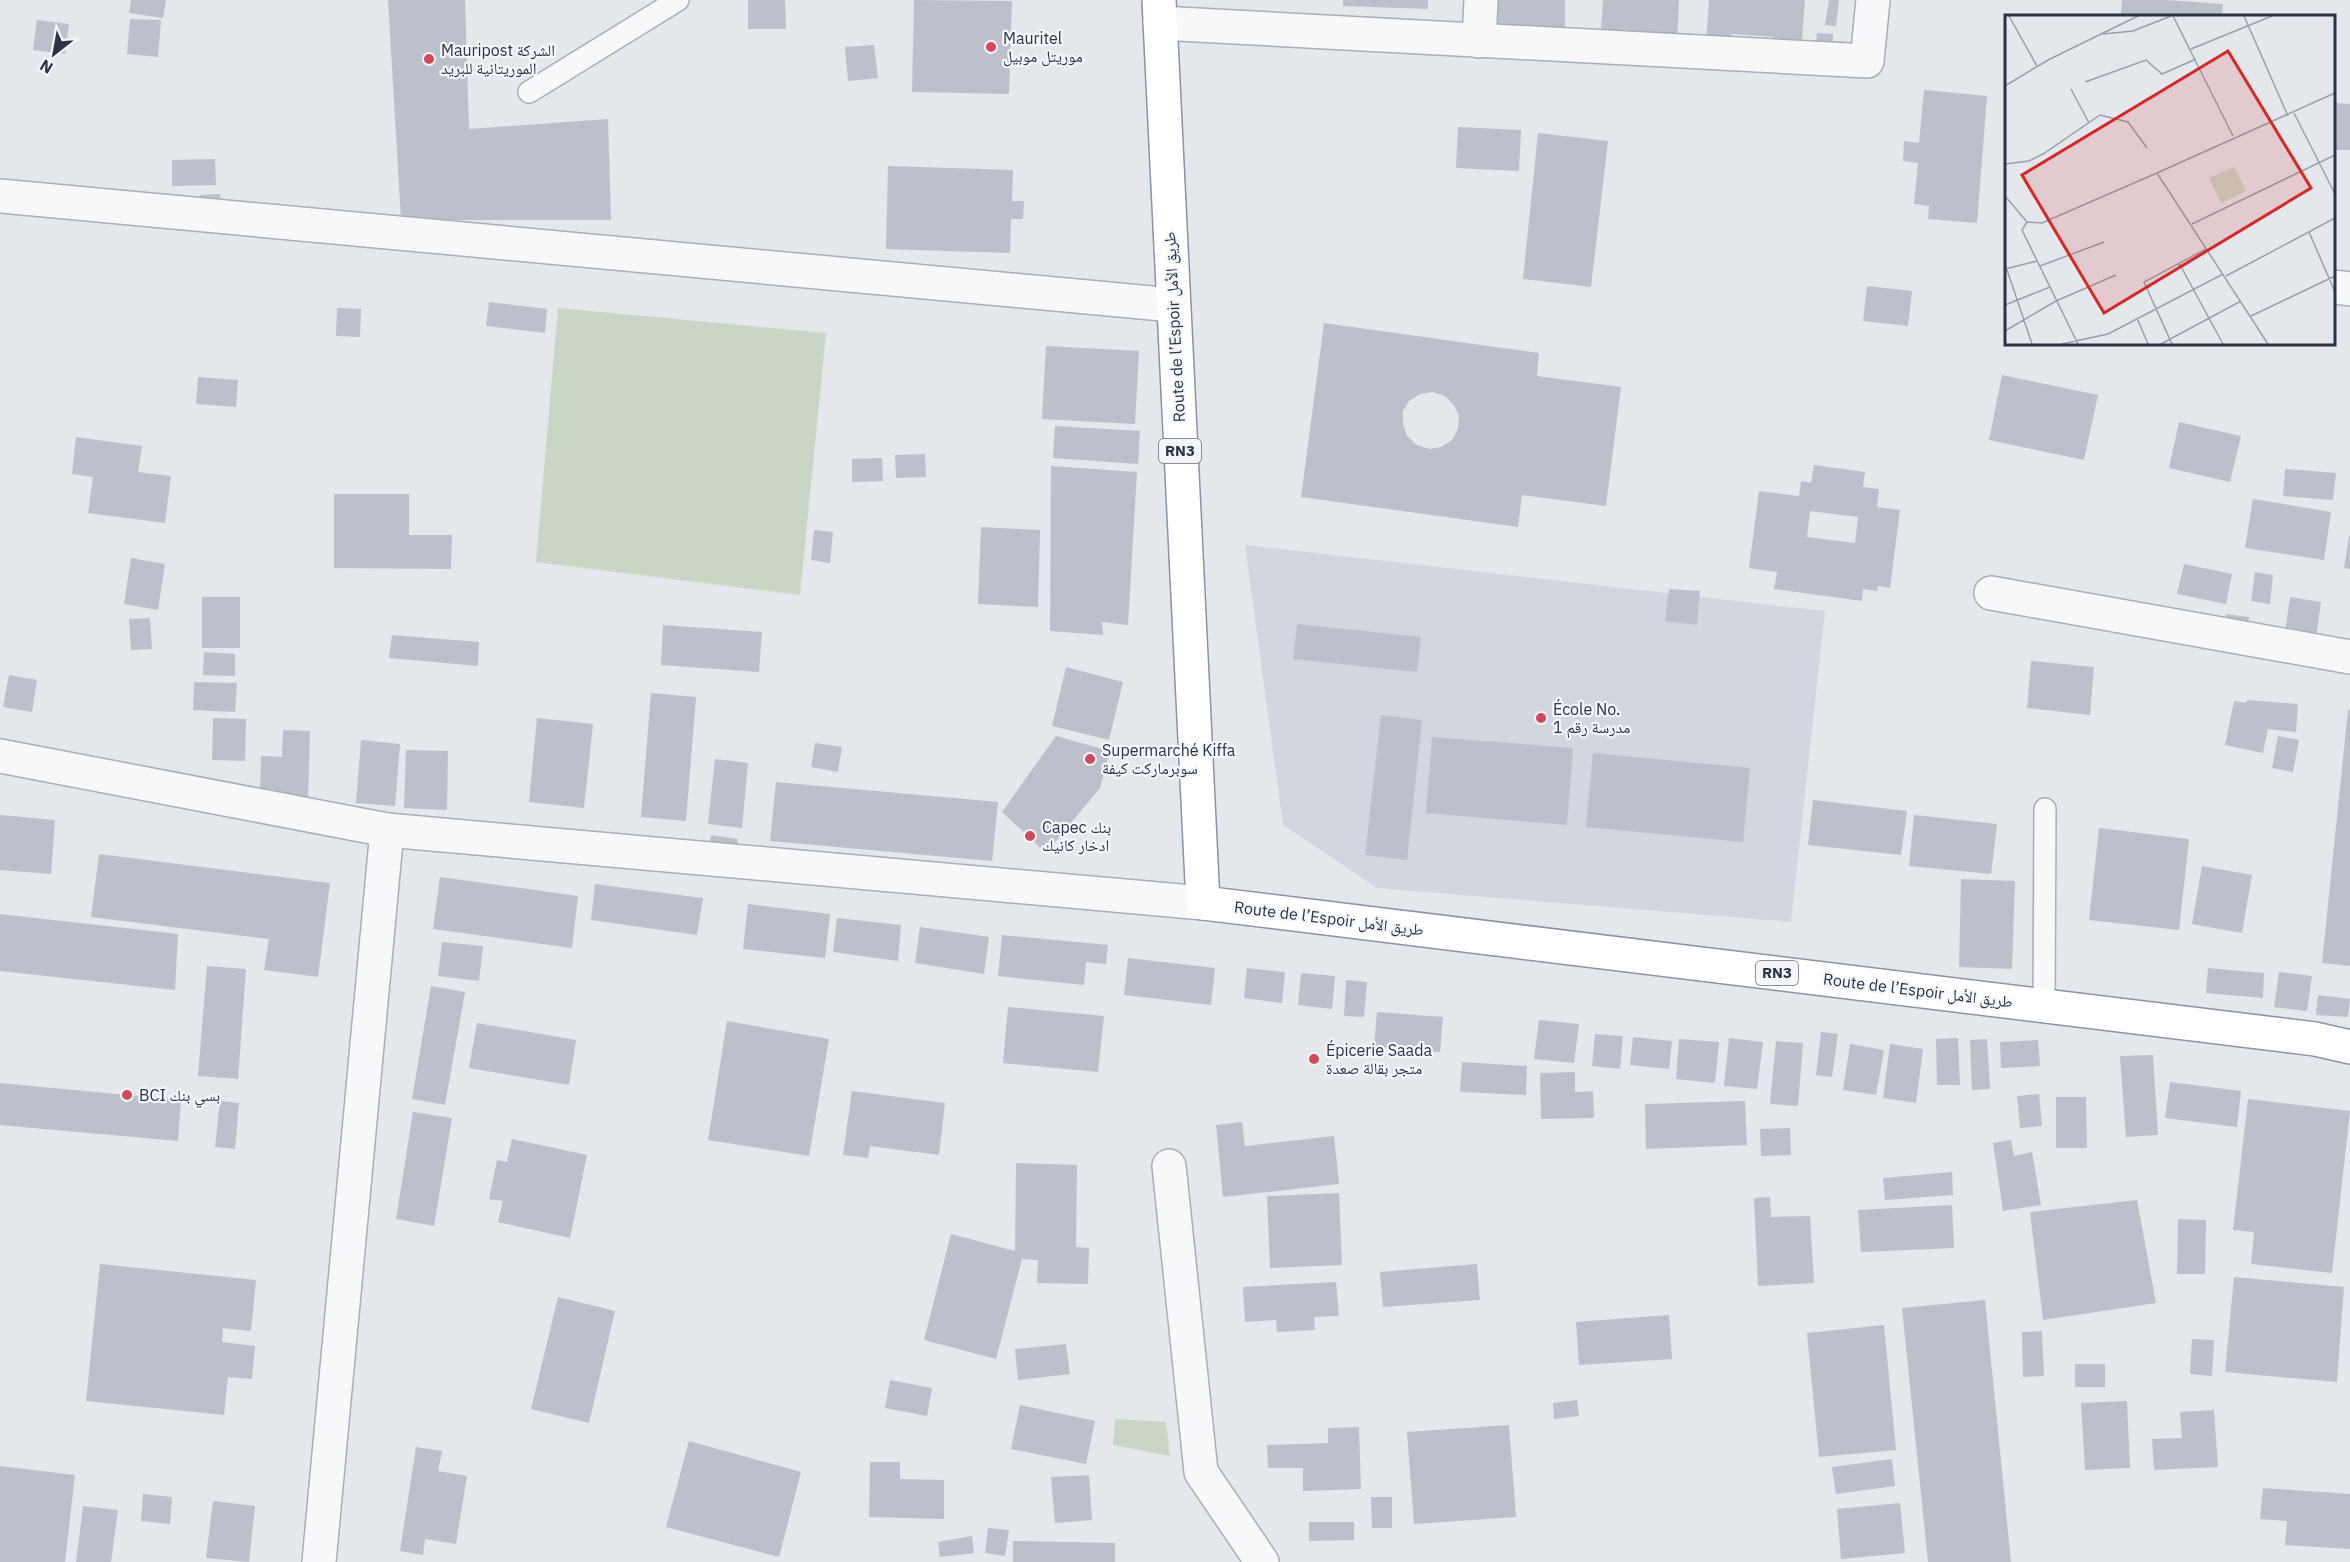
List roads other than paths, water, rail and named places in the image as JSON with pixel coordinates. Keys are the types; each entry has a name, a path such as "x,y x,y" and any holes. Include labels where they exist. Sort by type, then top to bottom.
{"highway":[{"name":"Route de l’Espoir طريق الأمل","path":"1159,11 1203,903 2314,1039 2350,1047"}],"street":[{"path":"1479,41 1480,0"},
{"path":"1159,11 1479,41 1867,61 1873,0"},
{"path":"0,196 1173,304"},
{"path":"2335,287 2350,289"},
{"path":"1992,593 2350,657"},
{"path":"0,756 387,830 1203,903"},
{"path":"319,1562 387,830"},
{"path":"1169,1166 1201,1472 1262,1562"}],"lane":[{"path":"529,92 678,0"},
{"path":"2044,1006 2045,809"}],"place":[{"name":"Mauritel موريتل موبيل","path":"991,47"},
{"name":"Mauripost الشركة الموريتانية للبريد","path":"429,59"},
{"name":"École No. 1 مدرسة رقم","path":"1541,718"},
{"name":"Supermarché Kiffa سوبرماركت كيفة","path":"1090,759"},
{"name":"Capec بنك ادخار كانيك","path":"1030,836"},
{"name":"Épicerie Saada متجر بقالة صعدة","path":"1314,1059"},
{"name":"BCI بسي بنك","path":"127,1095"}]}
